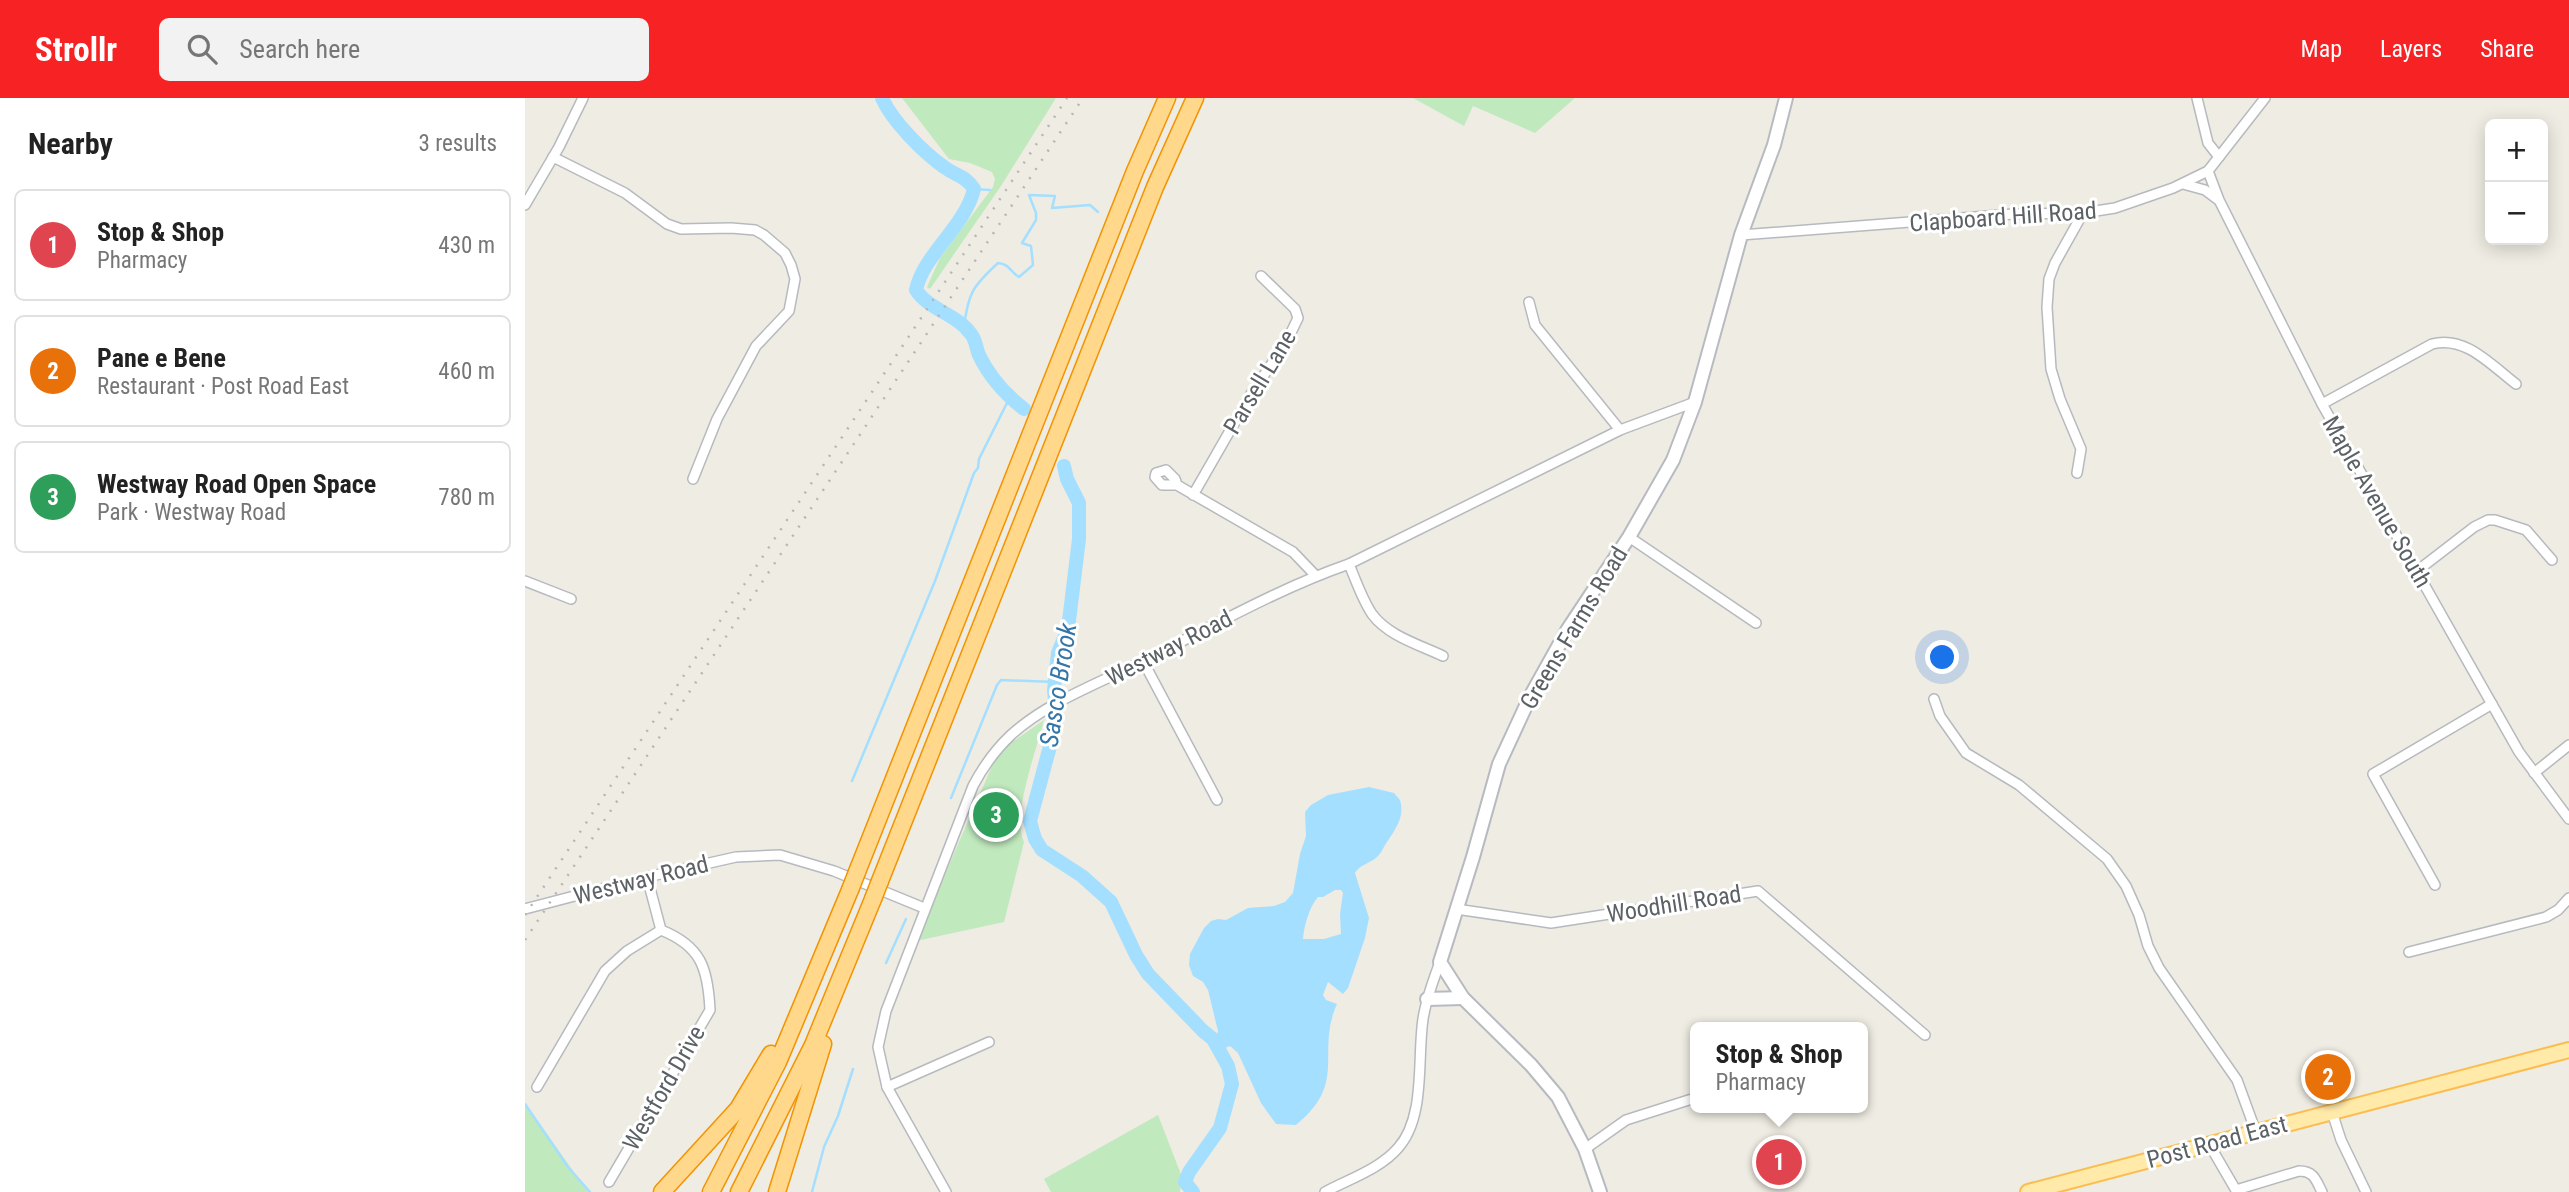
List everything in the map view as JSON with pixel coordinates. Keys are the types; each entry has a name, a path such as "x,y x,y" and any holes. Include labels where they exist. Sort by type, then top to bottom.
{"highway":[{"path":"711,1192 760,1099 814,979 1135,171 1167,98"},
{"path":"739,1192 813,1045 859,935 1151,196 1195,98"},
{"path":"777,1192 859,935"},
{"path":"662,1192 738,1109 814,979"}],"main road":[{"name":"Post Road East","path":"2028,1192 2569,1049"}],"street":[{"path":"525,205 553,158 583,98"},
{"name":"Greens Farms Road","path":"1325,1192 1383,1161 1399,1148 1411,1128 1418,1089 1422,1023 1427,999 1473,857 1499,764 1529,697 1568,629 1629,537 1673,460 1695,402 1741,235 1774,145 1786,98"},
{"path":"2197,98 2208,143 2219,157"},
{"name":"Clapboard Hill Road","path":"1741,235 2013,214 2083,213 2115,208 2183,184 2208,171 2265,98"},
{"path":"553,158 625,193 667,224 681,229 755,230 785,253 791,265 795,279 789,311 755,346 717,419 693,479"},
{"name":"Maple Avenue South","path":"2208,171 2219,200 2322,404 2492,704 2534,773 2569,819"},
{"path":"2183,184 2205,190 2219,200"},
{"path":"2077,474 2081,449 2060,399 2051,369 2047,307 2049,279 2055,263 2083,213"},
{"name":"Parsell Lane","path":"1193,495 1298,318 1295,309 1261,276"},
{"path":"1529,302 1535,325 1620,430"},
{"path":"2322,404 2441,341 2451,340 2464,345 2516,384"},
{"name":"Westway Road","path":"525,909 736,857 780,855 834,871 924,908 973,786 985,763 1010,735 1049,708 1620,430 1695,402"},
{"path":"1177,485 1293,552 1316,576"},
{"path":"2417,571 2474,527 2488,520 2526,530 2552,559"},
{"path":"1629,537 1756,623"},
{"path":"1349,564 1364,601 1374,617 1392,631 1443,656"},
{"path":"525,581 571,599"},
{"path":"1143,661 1217,800"},
{"path":"1934,699 1940,716 1966,753 2019,785 2107,859 2126,886 2159,968 2237,1080 2256,1132"},
{"path":"2435,885 2373,774 2492,704"},
{"path":"2534,773 2569,745"},
{"path":"537,1087 605,971 627,951 661,930 647,877"},
{"name":"Woodhill Road","path":"1456,909 1551,923 1758,891 1924,1035"},
{"path":"2409,952 2546,917 2558,910 2569,898"},
{"path":"924,908 886,1011 878,1047 887,1087 946,1192"},
{"name":"Westford Drive","path":"609,1182 710,1010 709,985 703,965 692,948 680,938 661,930"},
{"path":"1440,962 1463,998 1550,1087 1585,1149 1600,1192"},
{"path":"1427,999 1463,998"},
{"path":"887,1087 989,1042"},
{"path":"1585,1149 1626,1120 1690,1100"},
{"path":"2332,1112 2341,1140 2366,1192"},
{"path":"2209,1144 2236,1191 2307,1171 2313,1174 2322,1192"}],"green space":[{"path":"902,98 1056,98 1001,186 930,289 927,287 940,258 993,187 995,179 992,172 970,163 949,159"},
{"path":"1413,98 1575,98 1535,133 1473,106 1464,126"},
{"path":"1044,720 1023,800 1021,830 1024,842 1004,922 916,941 995,759 1011,743"},
{"path":"525,1103 588,1192 525,1192"},
{"path":"1158,1115 1182,1177 1180,1192 1051,1192 1044,1179"}],"water":[{"path":"1369,787 1394,793 1400,800 1401,812 1396,827 1379,854 1355,873 1369,918 1348,988 1343,994 1328,982 1323,995 1326,1000 1337,1004 1331,1022 1328,1067 1322,1095 1296,1125 1276,1124 1261,1103 1238,1053 1230,1046 1225,1048 1217,1035 1208,990 1203,982 1193,976 1189,965 1190,954 1204,928 1211,921 1226,920 1248,908 1274,906 1285,902 1293,893 1306,836 1305,812 1328,795","holes":["1341,890 1341,934 1324,939 1303,939 1307,917 1318,897"]}],"waterway":[{"name":"Sasco Brook","path":"882,98 900,126 918,145 944,167 968,181 974,189 962,216 927,265 916,290 928,302 965,327 973,336 979,355 993,378 1024,409"},
{"path":"974,189 990,190"},
{"path":"964,327 967,306 973,291 998,263 1008,267 1019,277 1033,265 1031,246 1022,243 1036,220 1029,195 1055,196 1052,208 1090,205 1098,212"},
{"path":"852,781 935,581 978,468 979,459 1010,397"},
{"name":"Sasco Brook","path":"1064,466 1067,479 1079,503 1079,539 1068,629 1058,653 1054,690 1057,720 1030,821 1035,839 1042,850 1082,876 1111,902 1148,974 1213,1039 1228,1066 1232,1084 1220,1128 1185,1182 1193,1192"},
{"path":"951,798 1001,680 1055,682"},
{"path":"886,963 906,919"},
{"path":"812,1192 824,1147 838,1116 853,1069"},
{"path":"525,1104 568,1167 590,1192"}],"railway":[{"path":"525,915 1067,98"},
{"path":"525,940 1083,98"}],"place":[{"name":"Westway Road Open Space","path":"996,815"},
{"name":"Pane e Bene","path":"2328,1077"},
{"name":"Stop & Shop","path":"1779,1162"}]}
